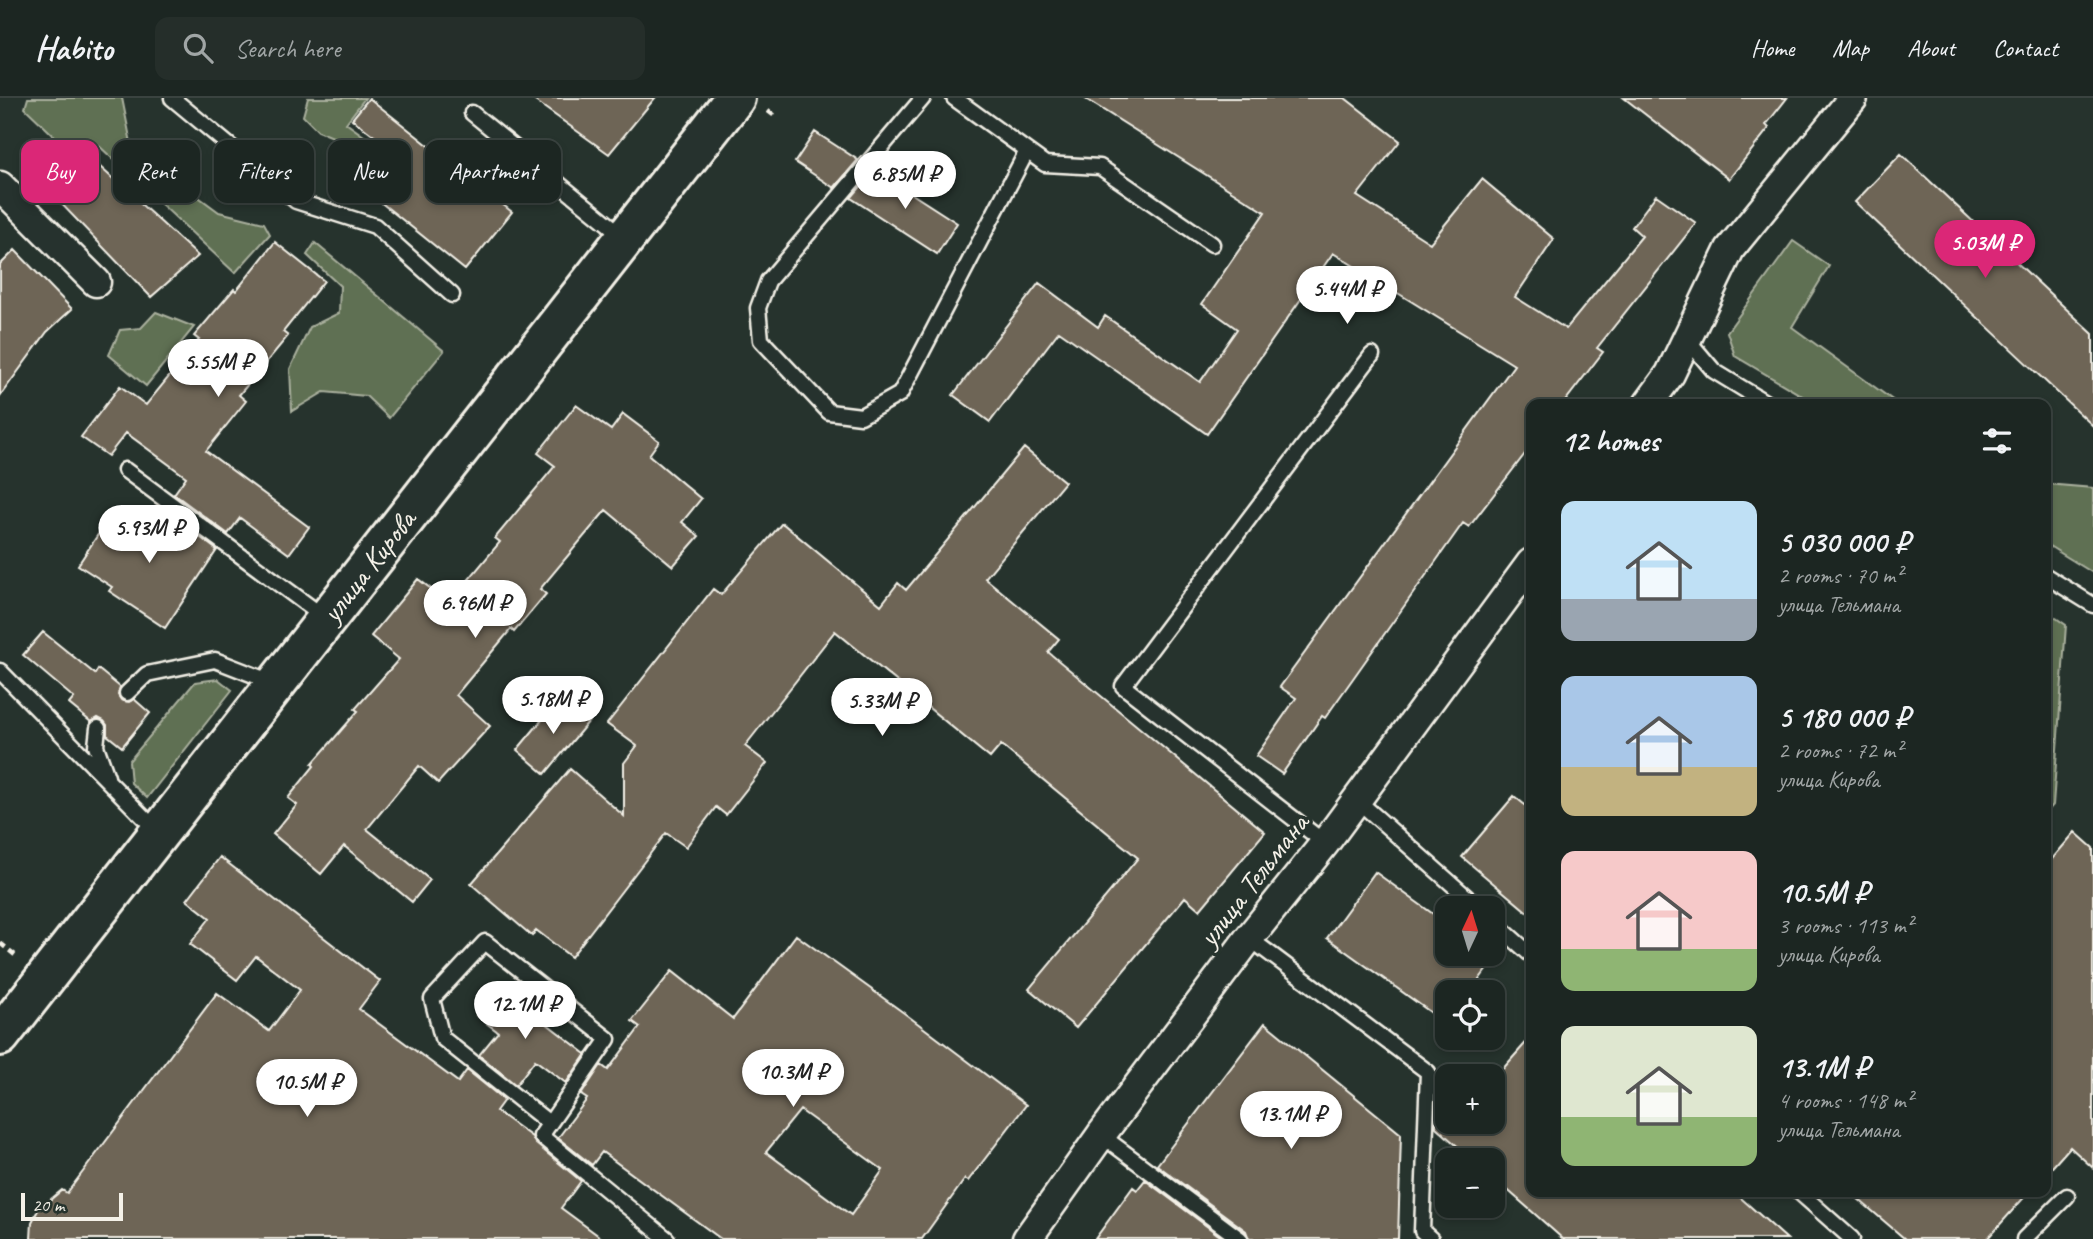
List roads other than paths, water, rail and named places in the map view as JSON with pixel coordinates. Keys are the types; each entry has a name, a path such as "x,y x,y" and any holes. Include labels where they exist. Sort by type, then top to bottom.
{"main road":[{"name":"улица Кирова","path":"0,1035 735,98"}],"street":[{"path":"1652,399 1670,374 1730,249 1853,98"},
{"path":"0,186 96,282"},
{"name":"улица Тельмана","path":"1027,1239 1101,1135 1249,938 1325,843 1526,570"}],"lane":[{"path":"172,98 296,201 375,226 452,295"},
{"path":"923,98 768,281 758,308 761,340 829,412 861,416 900,394 1027,151"},
{"path":"954,98 1045,164 1100,167 1212,244"},
{"path":"472,113 624,237"},
{"path":"1687,339 1714,371 1761,399"},
{"path":"1325,843 1123,686 1372,355"},
{"path":"125,470 326,619"},
{"path":"2051,579 2093,605"},
{"path":"127,694 147,674 215,660 275,684"},
{"path":"0,671 158,832"},
{"path":"99,728 96,746 109,782"},
{"path":"1357,800 1465,896"},
{"path":"1505,931 1526,950"},
{"path":"1249,938 1428,1072 1422,1231 1432,1239"},
{"path":"549,1123 442,1038 432,999 485,942 608,1039 541,1136 667,1239"},
{"path":"1101,1135 1240,1239"},
{"path":"2024,1239 2067,1196"},
{"path":"1805,1197 1852,1239"}]}
